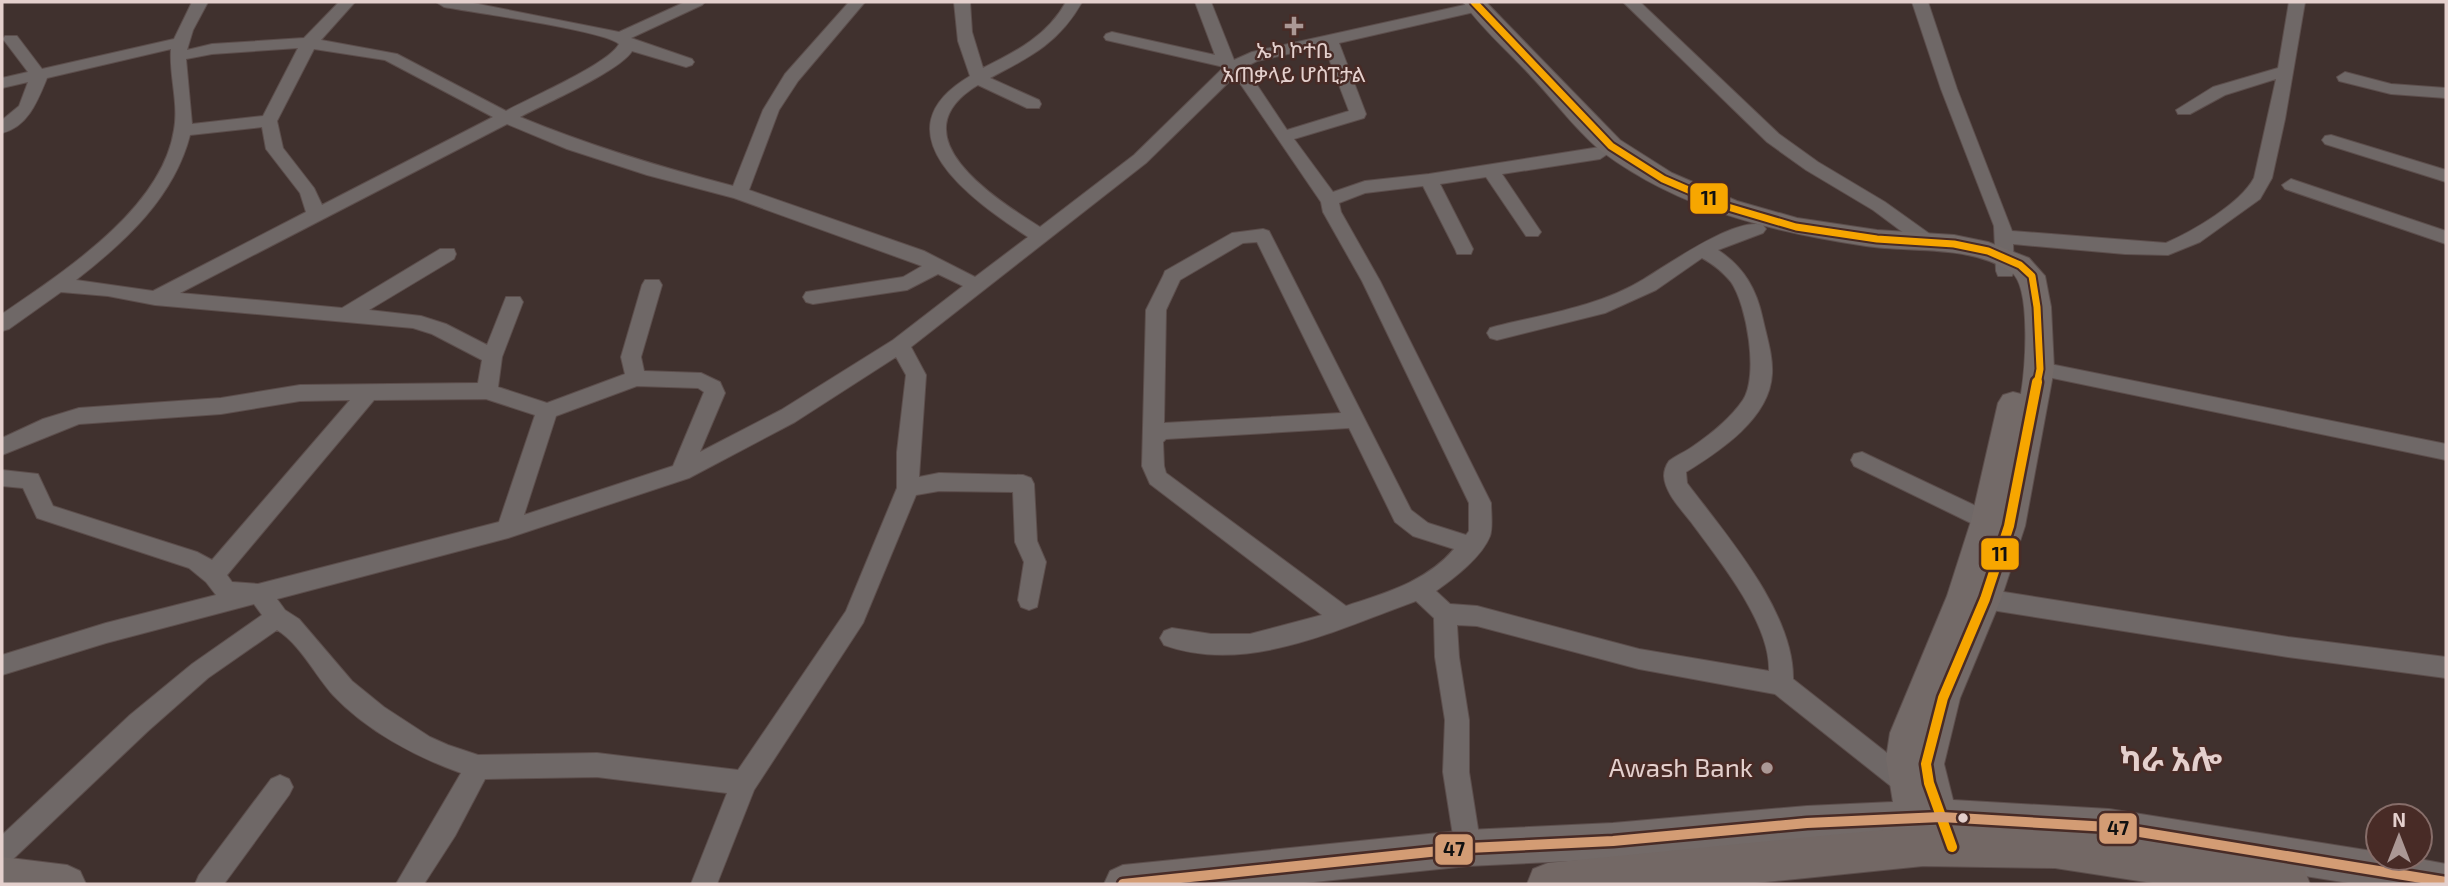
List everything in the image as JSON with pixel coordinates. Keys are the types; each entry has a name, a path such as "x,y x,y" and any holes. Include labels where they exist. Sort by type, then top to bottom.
{"main road":[{"path":"1468,5 1611,146 1662,179 1728,207 1796,227 1877,239 1927,241 2006,255 2032,276 2037,307 2040,369 2009,526 1985,599 1943,698 1931,737 1926,764 1927,822"},
{"path":"1468,5 1600,153 1652,188 1691,207 1757,229 1831,246 1956,257 1988,264 2006,255"},
{"path":"1927,822 1904,759 1907,733 1963,596 1987,521 2021,365 2023,339 2020,311 2006,255"},
{"path":"1123,884 1468,848 1613,841 1807,823 2025,820 2109,827 2446,882"},
{"path":"1548,884 1927,822 2055,848 2289,884"},
{"path":"2,875 67,884"}],"street":[{"path":"2,324 57,285 129,222 160,187 175,158 183,130 180,49 200,2"},
{"path":"316,214 308,192 275,149 269,121 309,43 347,2"},
{"path":"444,2 624,40 686,62"},
{"path":"624,40 697,2"},
{"path":"739,193 771,110 791,78 858,2"},
{"path":"962,2 961,24 967,52 979,79 1032,104"},
{"path":"1040,236 1000,210 967,180 943,153 936,135 939,116 947,99 1027,53 1054,33 1074,2"},
{"path":"1171,638 1211,644 1250,644 1309,629 1420,590 1454,565 1472,546 1479,534 1482,519 1479,503 1371,281 1332,212 1330,201 1231,64 1203,2"},
{"path":"1631,2 1773,138 1812,166 1879,206 1927,241"},
{"path":"1920,2 2006,255 2125,248 2168,249 2193,238 2254,195 2263,178 2297,2"},
{"path":"2,665 106,633 508,529 681,472 788,416 900,345 1140,159 1185,118 1231,64 1468,5"},
{"path":"1112,37 1231,64"},
{"path":"10,39 39,76"},
{"path":"155,298 606,65 622,54 624,40"},
{"path":"1283,137 1358,114 1329,40"},
{"path":"2,83 180,49 309,43 373,52 391,57 506,117 573,145 653,171 739,193 938,265 976,285"},
{"path":"2184,110 2218,91 2285,71"},
{"path":"2,128 26,109 39,76"},
{"path":"2345,77 2391,89 2446,93"},
{"path":"183,130 269,121"},
{"path":"2331,140 2446,176"},
{"path":"1330,201 1343,191 1600,153"},
{"path":"1490,169 1532,232"},
{"path":"1429,180 1464,249"},
{"path":"2291,185 2446,239"},
{"path":"1497,333 1598,308 1649,285 1702,249 1757,229"},
{"path":"1341,616 1158,478 1153,466 1156,310 1172,276 1239,237 1263,235 1403,516 1421,530 1472,546"},
{"path":"1702,249 1732,269 1742,281 1761,363 1761,383 1735,423 1717,441 1676,468 1675,476 1678,486 1756,600 1779,650 1784,671 1781,684"},
{"path":"347,314 446,254"},
{"path":"813,296 907,284 938,265"},
{"path":"57,285 108,289 155,298 414,321 439,329 492,357"},
{"path":"636,378 631,357 652,285"},
{"path":"487,391 492,357 513,302"},
{"path":"704,884 744,783 855,616 908,488 908,452 916,375 900,345"},
{"path":"2040,369 2446,452"},
{"path":"2,447 50,425 79,416 221,406 300,393 344,390 369,393 487,391 547,411 636,378 701,381 713,387 712,402 681,472"},
{"path":"214,575 235,547 369,393"},
{"path":"508,529 547,411"},
{"path":"1153,439 1161,431 1355,420"},
{"path":"1862,460 1987,521"},
{"path":"2,478 30,481 45,512 197,561 214,575 226,591 260,594 277,617 291,626 343,689 375,715 421,745 478,767 597,765 744,783"},
{"path":"908,488 939,482 1023,484 1026,542 1035,562 1029,600"},
{"path":"1420,590 1445,614 1477,616 1639,659 1781,684 1927,822"},
{"path":"1985,599 2288,647 2446,668"},
{"path":"1445,614 1447,657 1457,720 1456,772 1468,848"},
{"path":"2,852 139,723 190,680 277,617"},
{"path":"408,884 446,827 478,767"},
{"path":"208,884 279,787"}],"transit line":[{"name":"11","path":"1474,2 1611,146 1663,179 1728,207 1796,227 1877,239 1954,244 1988,251 2020,265 2032,276 2037,307 2040,369 2009,526 1985,599 1943,698 1926,764 1929,783 1952,847"},
{"name":"47","path":"1123,884 1468,848 1613,841 1807,823 1941,817 2109,827 2446,882"}],"place":[{"name":"ኤካ ኮተቤ አጠቃላይ ሆስፒታል","path":"1294,26"},
{"name":"Awash Bank","path":"1767,768"}],"district":[{"name":"ካራ አሎ","path":"2171,759"}]}
